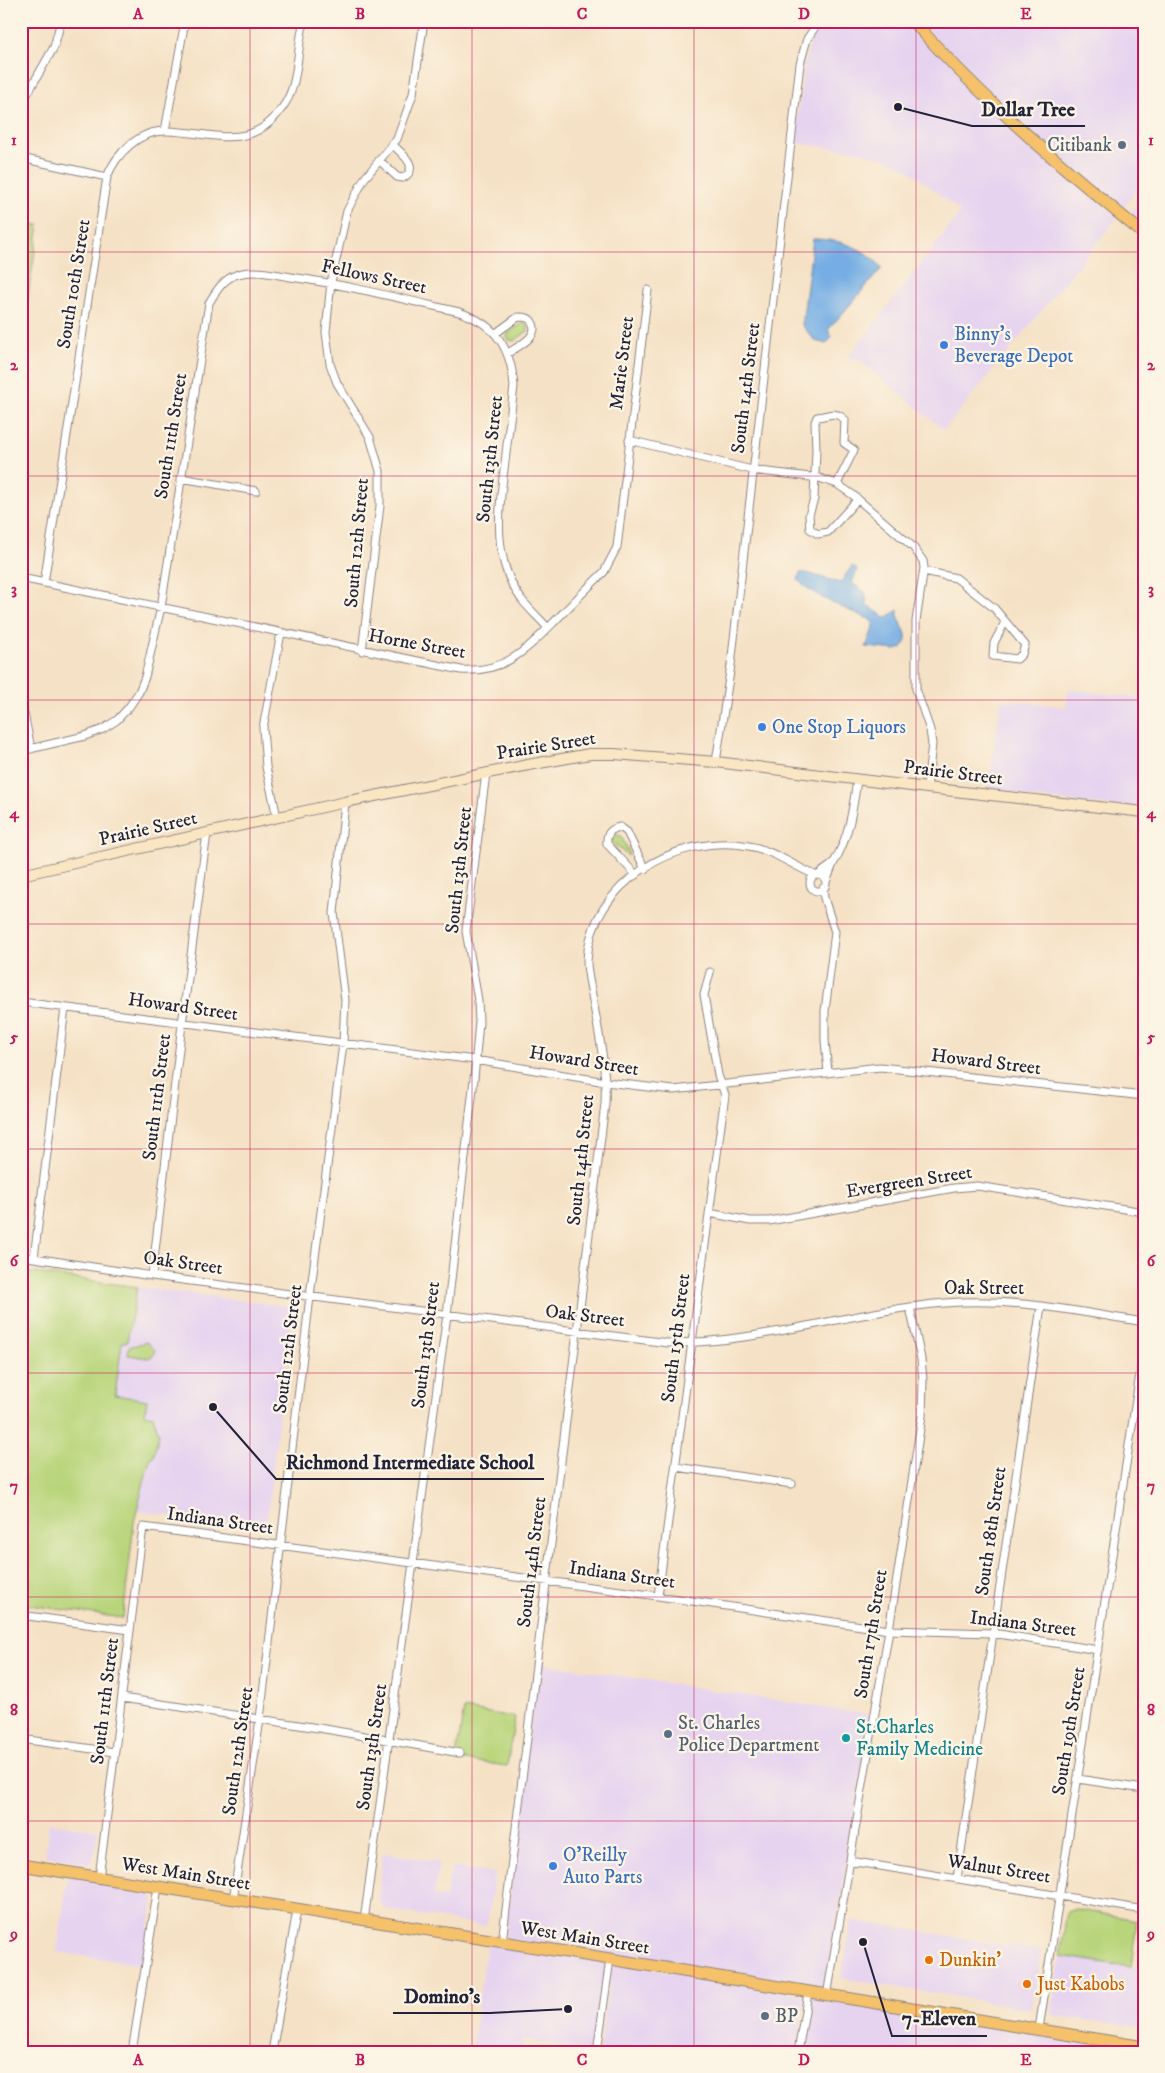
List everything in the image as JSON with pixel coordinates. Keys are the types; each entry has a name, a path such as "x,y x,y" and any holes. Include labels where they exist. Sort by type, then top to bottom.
{"main road":[{"path":"913,21 1007,117 1060,166 1144,234"},
{"name":"West Main Street","path":"21,1865 1144,2047"}],"street":[{"path":"21,105 54,47 61,21"},
{"path":"185,21 165,131 218,138 237,137 256,131 268,124 280,112 288,100 293,86 300,35 304,21"},
{"name":"South 12th Street","path":"362,651 380,506 380,471 370,437 337,383 330,364 326,332 331,282 347,211 364,179 397,139 413,94 424,21"},
{"name":"South 14th Street","path":"716,762 730,665 800,64 807,39 819,21"},
{"name":"South 10th Street","path":"44,583 107,177 112,164 130,145 153,133 165,131"},
{"path":"379,160 397,177 403,178 409,175 412,169 410,163 392,144"},
{"path":"21,158 107,177"},
{"name":"Fellows Street","path":"229,277 248,272 331,282 459,312 473,316 496,334 502,342"},
{"name":"South 11th Street","path":"21,751 85,736 103,729 117,720 139,692 145,676 161,608 209,303 214,294 229,277"},
{"name":"Marie Street","path":"629,440 648,290"},
{"path":"496,334 518,317 528,318 532,322 534,329 532,336 508,353"},
{"name":"South 13th Street","path":"502,342 513,369 514,386 499,508 501,549 505,566 522,599 548,628"},
{"path":"837,484 854,450 844,443 845,420 841,415 830,413 817,418 815,422 815,478 814,499 809,515 810,529 818,534 828,532 858,499"},
{"path":"629,440 752,470 815,478 837,484 858,499 913,547 923,561 924,570 916,621 916,690 930,730 932,744 927,788"},
{"name":"Horne Street","path":"21,578 362,651 475,671 502,664 528,648 604,572 617,547 629,440"},
{"path":"181,478 256,492"},
{"path":"924,570 956,578 994,608 1025,645 1022,654 1017,659 993,656 994,643 1005,622"},
{"path":"277,817 266,767 263,728 281,633"},
{"path":"22,703 31,748"},
{"name":"Prairie Street","path":"21,875 345,802 590,754 614,754 716,762 857,780 1144,812"},
{"name":"South 13th Street","path":"364,1921 447,1315 475,1060 479,1022 478,1000 468,952 466,931 486,773"},
{"path":"828,1073 826,1011 835,932 824,898 824,885 833,864 842,850 848,832 857,780"},
{"name":"South 12th Street","path":"234,1900 260,1719 310,1296 343,1044 345,1000 334,913 345,802"},
{"path":"636,875 607,844 608,833 612,828 620,828 627,832 645,869"},
{"name":"South 11th Street","path":"152,1276 207,834"},
{"name":"South 14th Street","path":"502,1942 522,1756 578,1332 606,1082 588,978 588,947 596,922 608,901 621,886 645,869 687,848 720,843 751,846 824,877 824,885"},
{"path":"824,885 812,887 811,878 833,864"},
{"name":"South 14th Street","path":"796,866 829,911"},
{"name":"South 15th Street","path":"658,1596 725,1095 718,1075 704,995 710,972"},
{"name":"Howard Street","path":"21,1002 475,1060 606,1082 673,1090 880,1067 1144,1096"},
{"path":"34,1258 65,1008"},
{"name":"Evergreen Street","path":"709,1213 750,1221 769,1221 954,1188 977,1186 1144,1212"},
{"name":"Oak Street","path":"21,1256 152,1276 660,1342 692,1343 758,1335 910,1307 968,1301 992,1301 1041,1306 1144,1322"},
{"name":"South 18th Street","path":"957,1879 1041,1306"},
{"name":"South 17th Street","path":"827,1996 889,1630 922,1416 923,1380 921,1360 910,1307"},
{"name":"South 19th Street","path":"1039,2029 1144,1348"},
{"path":"676,1467 792,1484"},
{"name":"Indiana Street","path":"143,1529 143,1527 658,1596 889,1630 992,1633 1098,1650"},
{"name":"South 11th Street","path":"99,1878 143,1529"},
{"path":"21,1615 130,1630"},
{"path":"122,1698 390,1740 460,1753"},
{"path":"21,1739 114,1752"},
{"path":"1078,1780 1144,1789"},
{"name":"Walnut Street","path":"850,1861 1144,1910"},
{"path":"132,2052 158,1887"},
{"path":"272,2052 297,1910"},
{"path":"597,2052 610,1959"},
{"path":"798,2052 808,1993"}],"shaded area":[{"path":"825,21 911,21 1118,217 944,430 859,360 848,358 961,212 909,170 884,158 857,151 795,143 804,65 812,39"},
{"path":"919,21 1144,21 1144,179 1122,210 997,103"},
{"path":"1144,193 1144,228 1128,216"},
{"path":"1069,689 1144,699 1144,809 988,793 1001,700 1066,707"},
{"path":"137,1287 292,1307 266,1528 137,1511 148,1466 159,1434 145,1414 115,1395 122,1342 127,1342"},
{"path":"538,1663 871,1715 824,1992 505,1939"},
{"path":"49,1823 98,1830 93,1860 88,1863 45,1856"},
{"path":"383,1853 439,1862 434,1896 446,1897 451,1867 495,1873 487,1923 483,1926 384,1909 378,1898"},
{"path":"68,1875 155,1889 143,1965 57,1952"},
{"path":"851,1920 1041,1951 1032,2009 841,1978"},
{"path":"487,1943 608,1961 595,2051 523,2040 521,2052 472,2044"},
{"path":"1060,1956 1144,1969 1144,2028 1051,2015"},
{"path":"612,1962 806,1995 796,2052 599,2051"},
{"path":"811,1997 1144,2052 802,2052"}],"green space":[{"path":"21,222 39,225 21,341"},
{"path":"523,323 528,325 528,331 514,341 509,340 507,337 508,333"},
{"path":"614,834 621,836 629,852 628,856 611,841 610,838"},
{"path":"21,1271 137,1287 127,1342 122,1342 115,1395 147,1400 145,1414 153,1416 159,1434 153,1458 151,1457 148,1466 134,1522 123,1618 21,1604"},
{"path":"147,1342 155,1350 154,1355 148,1358 128,1355 129,1347"},
{"path":"464,1709 515,1717 507,1766 465,1760 456,1756"},
{"path":"1075,1909 1137,1920 1131,1967 1060,1956 1067,1912"}],"water":[{"path":"813,239 823,239 851,246 868,255 882,268 828,330 832,337 826,344 815,341 802,325"},
{"path":"852,566 857,569 852,583 865,592 867,605 886,618 898,610 906,635 903,647 896,650 866,647 874,626 871,620 823,598 798,580 800,573 807,573 840,583"}],"place":[{"name":"Dollar Tree","path":"898,107"},
{"name":"Citibank","path":"1122,145"},
{"name":"Binny's Beverage Depot","path":"944,345"},
{"name":"One Stop Liquors","path":"762,727"},
{"name":"Richmond Intermediate School","path":"213,1407"},
{"name":"St. Charles Police Department","path":"668,1734"},
{"name":"St.Charles Family Medicine","path":"846,1738"},
{"name":"O'Reilly Auto Parts","path":"553,1866"},
{"name":"7-Eleven","path":"863,1942"},
{"name":"Dunkin'","path":"929,1960"},
{"name":"Just Kabobs","path":"1027,1984"},
{"name":"Domino's","path":"568,2009"},
{"name":"BP","path":"765,2016"}]}
